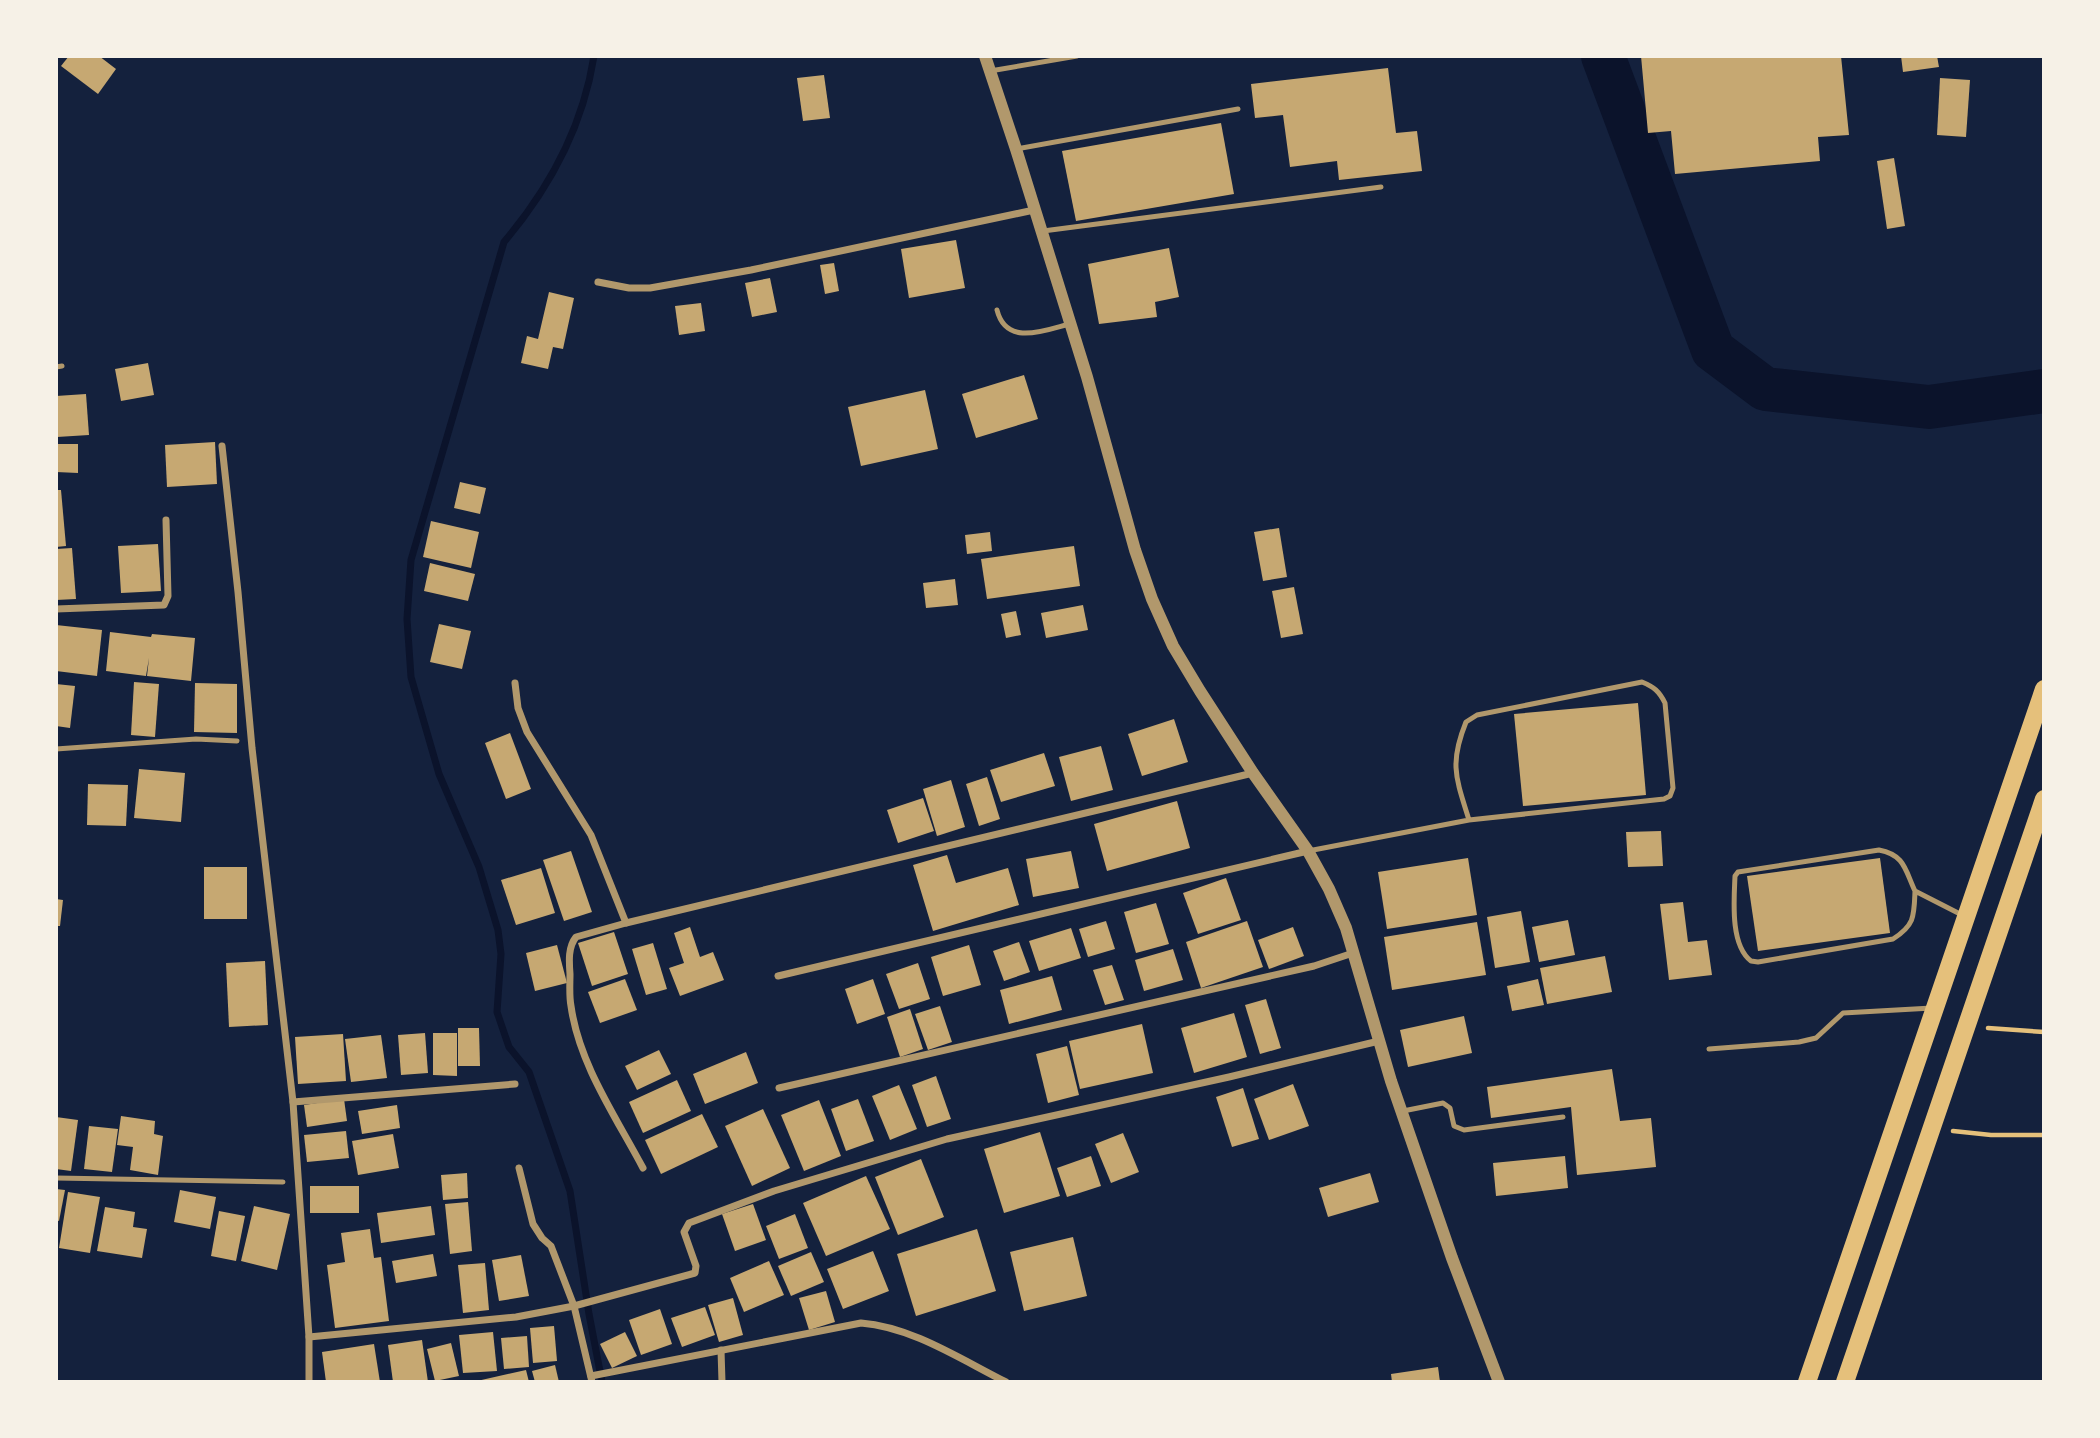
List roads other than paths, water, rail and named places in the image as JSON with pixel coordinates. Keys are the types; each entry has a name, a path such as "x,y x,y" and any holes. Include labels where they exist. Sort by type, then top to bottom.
{"highway":[{"path":"1807,1382 2044,689"},
{"path":"1845,1382 2044,799"}],"street":[{"path":"985,56 1087,377 1135,550 1152,599 1173,646 1253,774 1308,851 1342,919 1402,1112 1456,1270 1499,1382"},
{"path":"598,282 629,288 650,288 751,270 1034,210"},
{"path":"222,446 239,592 252,748 293,1102 309,1337 309,1382"},
{"path":"56,609 164,605 168,596 166,520"},
{"path":"515,683 518,708 527,732 590,835 626,923"},
{"path":"643,1168 590,1067 571,1006 570,956 573,940 587,933 626,923 1253,774"},
{"path":"778,976 1308,851"},
{"path":"779,1087 1314,966 1353,953"},
{"path":"309,1337 516,1317 578,1305 694,1274 696,1266 684,1232 686,1226 695,1220 774,1191 947,1139 1379,1041"},
{"path":"293,1102 515,1084"},
{"path":"519,1168 533,1224 551,1246 578,1305 593,1378 606,1373 861,1323 885,1325 1006,1382"},
{"path":"721,1350 722,1382"}],"lane":[{"path":"990,71 1077,56"},
{"path":"1016,149 1238,110"},
{"path":"1040,231 1381,187"},
{"path":"997,310 1000,322 1010,331 1023,333 1069,324"},
{"path":"1308,851 1469,820 1654,802 1670,796 1673,788 1665,703 1660,693 1654,686 1642,682 1477,715 1466,722 1455,756 1455,774 1469,820"},
{"path":"56,749 196,739 237,741"},
{"path":"1915,891 1914,917 1906,931 1893,939 1758,962 1751,961 1741,950 1734,909 1735,876 1738,872 1879,850 1893,853 1903,862 1915,891 1965,917"},
{"path":"1709,1049 1799,1042 1816,1038 1843,1013 1935,1008"},
{"path":"1402,1112 1443,1103 1450,1108 1454,1126 1464,1130 1563,1117"},
{"path":"56,1178 283,1182"}],"waterway":[{"path":"594,56 582,107 562,155 536,200 504,242 411,560 407,619 411,677 439,774 479,867 498,930 501,954 497,1012 509,1047 529,1072 570,1191 602,1382"},
{"path":"1603,56 1713,350 1765,389 1929,407 2044,391"}]}
